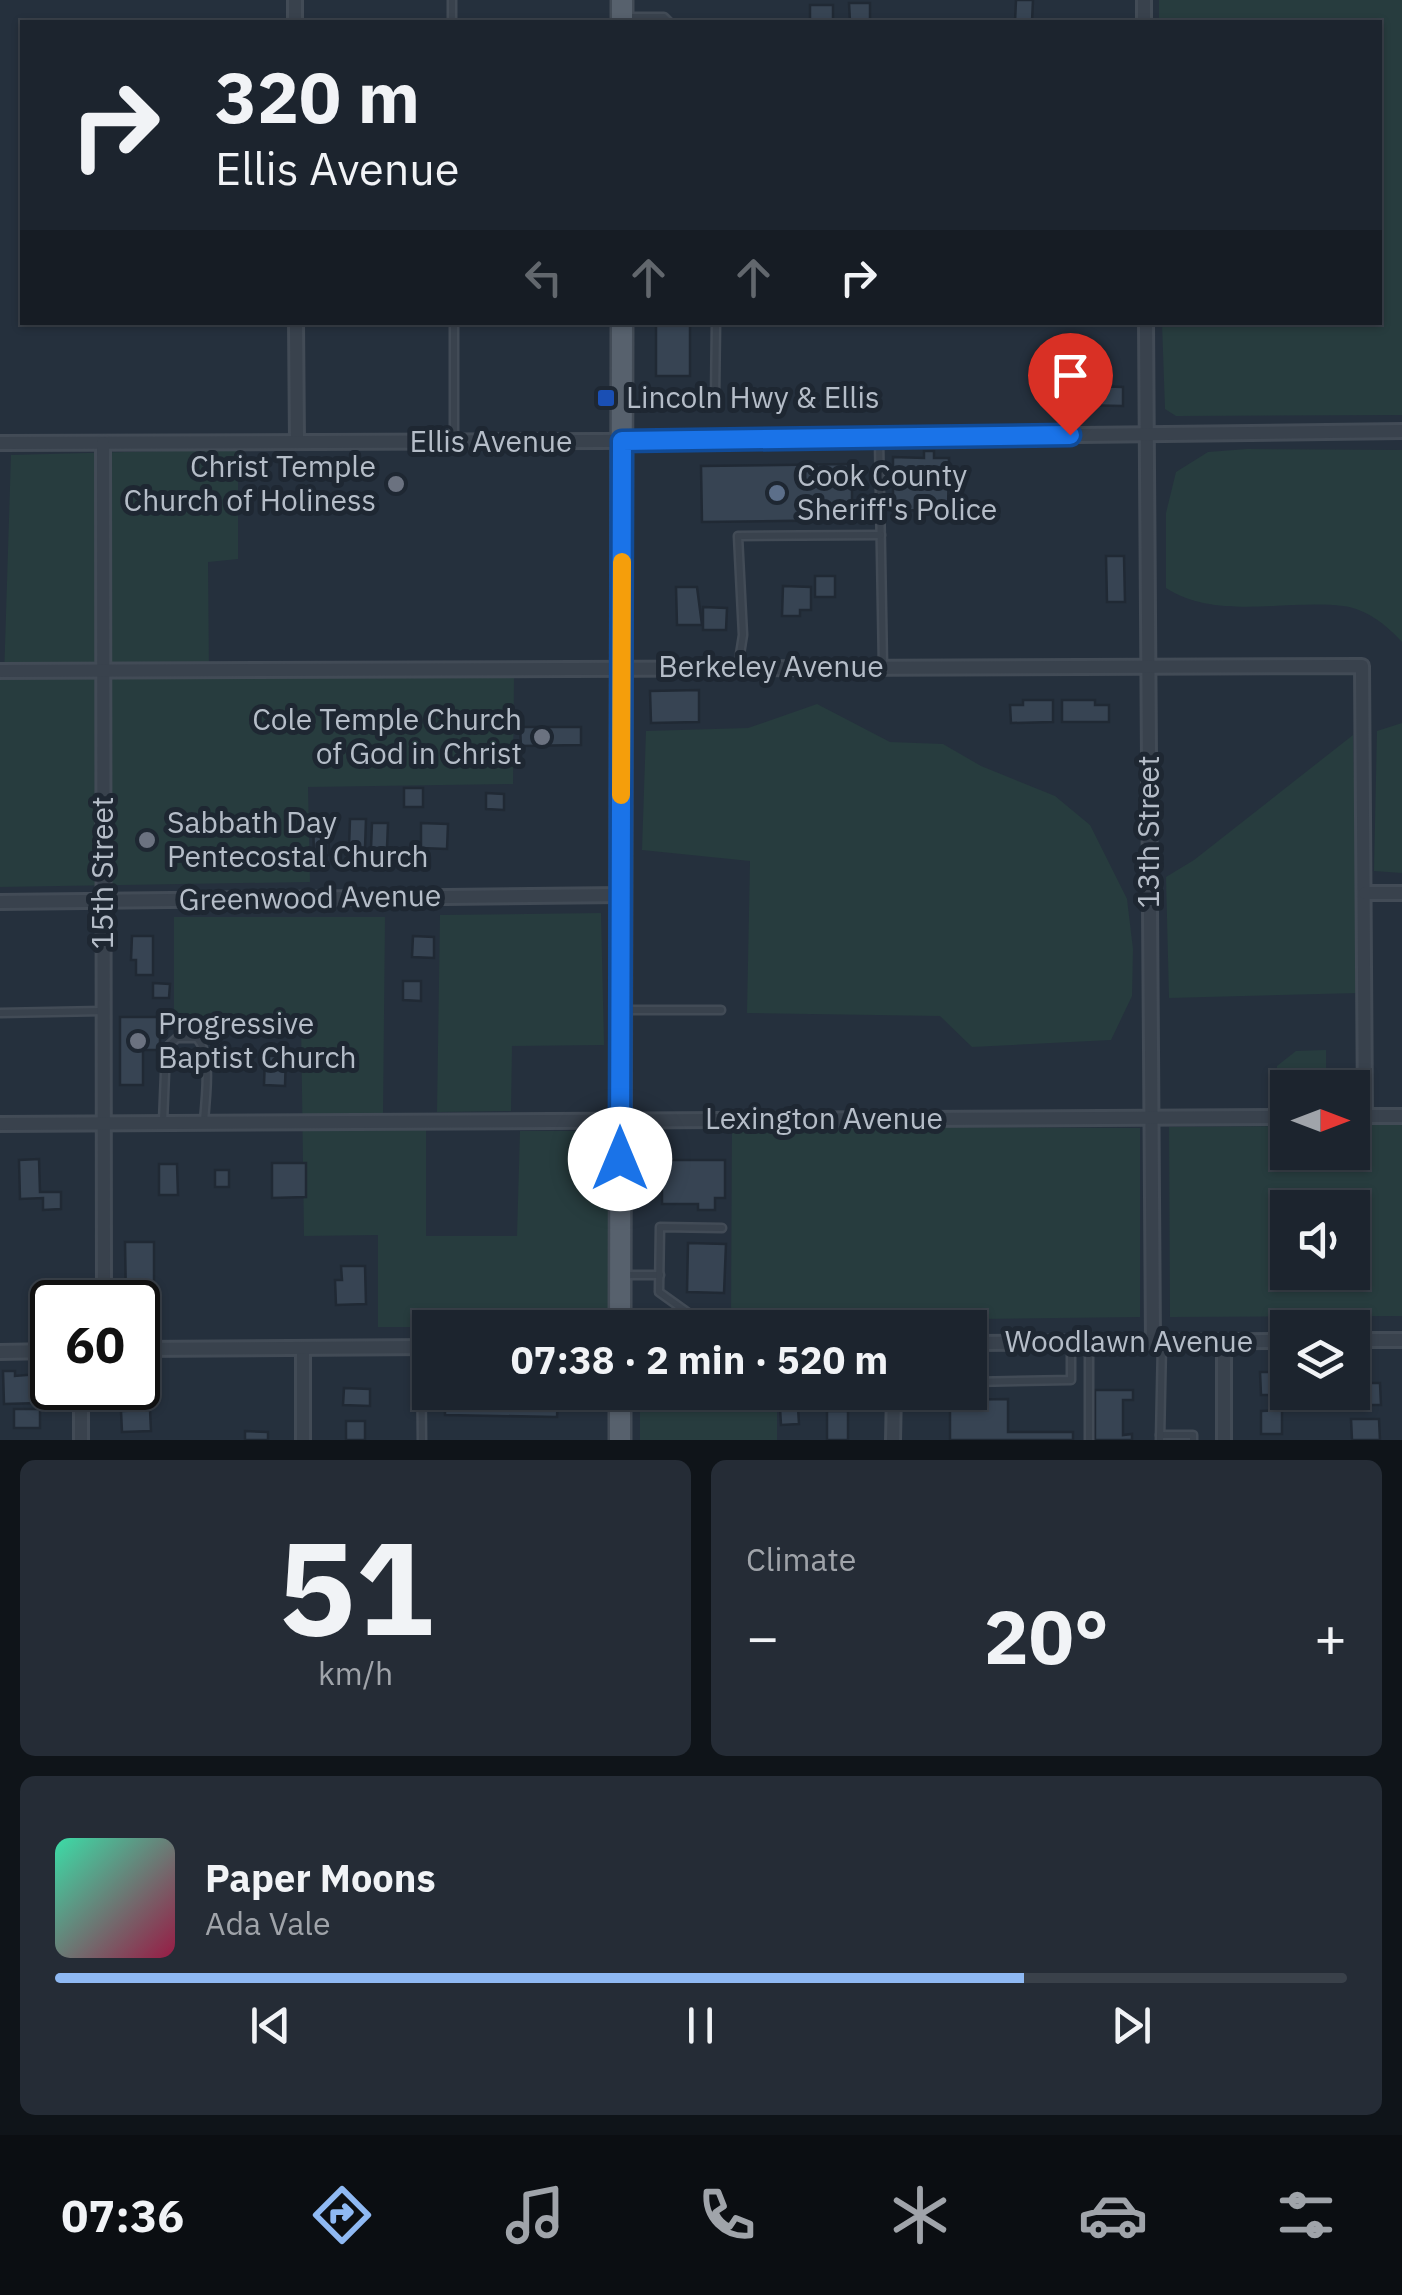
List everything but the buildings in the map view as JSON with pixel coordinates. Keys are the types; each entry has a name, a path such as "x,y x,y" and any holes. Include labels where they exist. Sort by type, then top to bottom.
{"main road":[{"path":"620,1310 622,325"},
{"path":"620,1410 620,1440"}],"street":[{"path":"296,325 296,442"},
{"name":"13th Street","path":"1146,325 1151,1118 1158,1342"},
{"name":"Ellis Avenue","path":"0,444 1402,432"},
{"name":"15th Street","path":"104,443 104,1280"},
{"name":"Berkeley Avenue","path":"0,671 1362,666 1366,893"},
{"path":"1360,1070 1366,893 1402,892"},
{"name":"Greenwood Avenue","path":"0,902 621,894"},
{"path":"1370,1116 1402,1116"},
{"name":"Lexington Avenue","path":"0,1124 1270,1117"},
{"name":"Woodlawn Avenue","path":"987,1343 1270,1340"},
{"path":"1370,1340 1402,1340"},
{"path":"1224,1341 1224,1440"},
{"path":"160,1350 412,1347"},
{"path":"303,1348 303,1440"},
{"path":"0,1352 30,1352"},
{"path":"81,1410 81,1440"},
{"path":"893,1440 894,1410"}],"lane":[{"path":"622,13 668,20"},
{"path":"454,325 454,442"},
{"path":"716,325 716,399"},
{"path":"879,439 883,666"},
{"path":"738,667 743,635 738,536 881,535"},
{"path":"621,1010 721,1010"},
{"path":"0,1012 103,1011"},
{"path":"163,1123 166,1048 177,1038 198,1038 203,1043 204,1122"},
{"path":"684,1310 659,1292 660,1227 722,1228"},
{"path":"620,1274 660,1274"},
{"path":"987,1382 1071,1380 1071,1342"},
{"path":"1088,1342 1089,1440"},
{"path":"1158,1342 1160,1438 1193,1435 1193,1440"},
{"path":"422,1440 423,1410"}],"green space":[{"path":"1159,0 1402,0 1402,415 1176,416 1165,409 1162,325 1382,325 1382,20 1159,20"},
{"path":"238,449 238,559 208,562 209,677 514,675 513,784 308,787 310,882 0,887 0,679 4,678 11,455"},
{"path":"1402,450 1402,642 1376,619 1351,607 1208,604 1166,588 1166,513 1176,472 1208,452"},
{"path":"817,704 890,742 943,744 981,766 1055,796 1090,825 1127,899 1133,949 1132,996 1111,1040 972,1047 940,1016 747,1013 750,861 642,850 646,731 748,728"},
{"path":"1402,723 1402,873 1374,871 1377,731"},
{"path":"1353,735 1359,993 1169,998 1166,877 1194,860"},
{"path":"601,913 604,1045 512,1046 511,1111 437,1112 440,915"},
{"path":"174,917 385,917 383,1115 426,1114 426,1236 517,1236 520,1131 608,1131 608,1310 412,1310 412,1327 378,1327 378,1235 304,1236 301,1019 174,1018"},
{"path":"1326,1050 1326,1070 1277,1070 1296,1051"},
{"path":"1402,1124 1402,1316 1370,1316 1370,1310 1270,1310 1270,1317 1170,1317 1169,1127 1270,1126 1270,1170 1370,1170 1370,1125"},
{"path":"732,1126 1140,1128 1140,1317 987,1319 987,1310 731,1310"},
{"path":"640,1410 777,1410 777,1440 640,1440"}],"slow traffic":[{"path":"621,795 622,562"}],"place":[{"name":"Lincoln Hwy & Ellis","path":"606,398"},
{"name":"Christ Temple Church of Holiness","path":"396,484"},
{"name":"Cook County Sheriff's Police","path":"777,493"},
{"name":"Cole Temple Church of God in Christ","path":"542,737"},
{"name":"Sabbath Day Pentecostal Church","path":"147,840"},
{"name":"Progressive Baptist Church","path":"138,1041"}],"route":[{"path":"620,1159 622,441 1070,435"}]}
